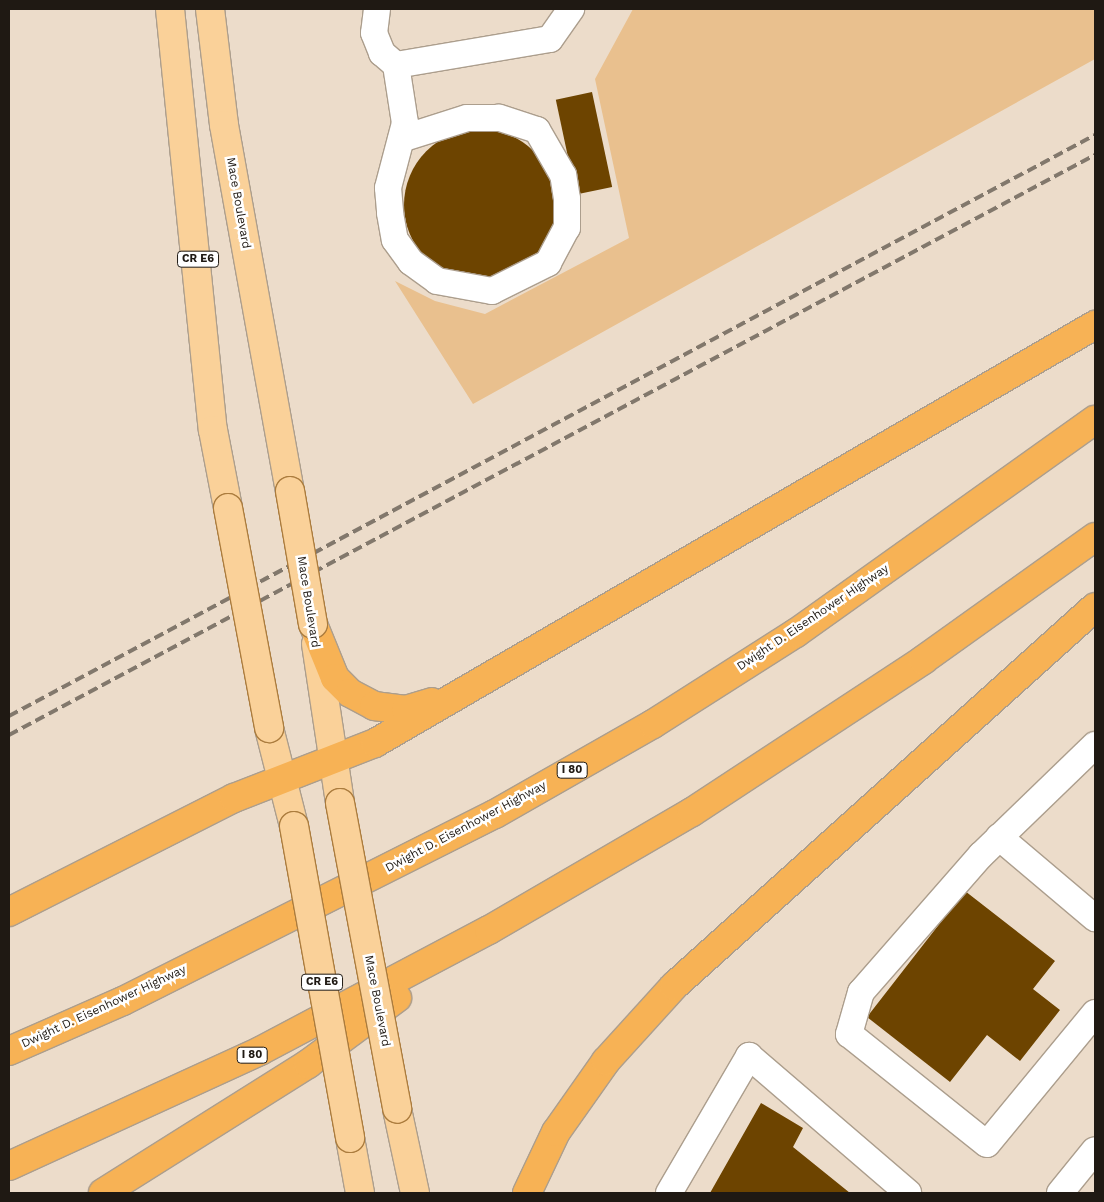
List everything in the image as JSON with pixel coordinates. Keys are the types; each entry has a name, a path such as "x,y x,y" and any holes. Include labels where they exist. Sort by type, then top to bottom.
{"highway":[{"path":"9,912 281,778 375,743 1095,325"},
{"name":"Dwight D. Eisenhower Highway","path":"9,1051 123,1001 494,814 652,724 796,633 1095,420"},
{"name":"I 80","path":"9,1166 260,1051 489,930 692,812 923,660 1095,537"},
{"path":"527,1193 556,1132 606,1061 674,986 1095,607"},
{"path":"313,624 335,678 350,693 374,706 406,710 458,694"},
{"path":"103,1193 308,1064 489,930"}],"main road":[{"name":"CR E6","path":"170,9 213,430 269,728 294,826 360,1193"},
{"name":"Mace Boulevard","path":"210,9 224,125 313,624 332,760 397,1109 415,1193"}],"street":[{"path":"376,9 374,33 382,54 396,65 405,123 388,188 395,240 412,262 437,281 492,291 548,263 567,228 567,199 563,174 537,130 499,118 467,118 401,139"},
{"path":"396,65 550,39 571,9"},
{"path":"1091,757 999,837 861,992 849,1034 987,1144 1095,1013"},
{"path":"999,837 1095,918"},
{"path":"669,1193 749,1056 908,1193"},
{"path":"1060,1193 1095,1150"}],"shaded area":[{"path":"633,9 1095,9 1095,59 473,404 395,281 435,301 485,314 629,238 595,79"}],"building":[{"path":"592,92 612,187 576,195 556,100"},
{"path":"480,129 509,135 522,142 533,152 543,163 550,176 556,205 550,234 543,247 533,258 522,268 509,275 480,281 451,275 438,268 427,258 417,247 410,234 404,205 410,176 417,163 427,152 438,142 451,135"},
{"path":"965,891 1055,961 1033,989 1060,1010 1020,1061 987,1035 950,1082 867,1017"},
{"path":"761,1103 803,1128 793,1147 850,1193 710,1193"}],"railway":[{"path":"9,716 1095,135"},
{"path":"9,735 1095,155"}]}
